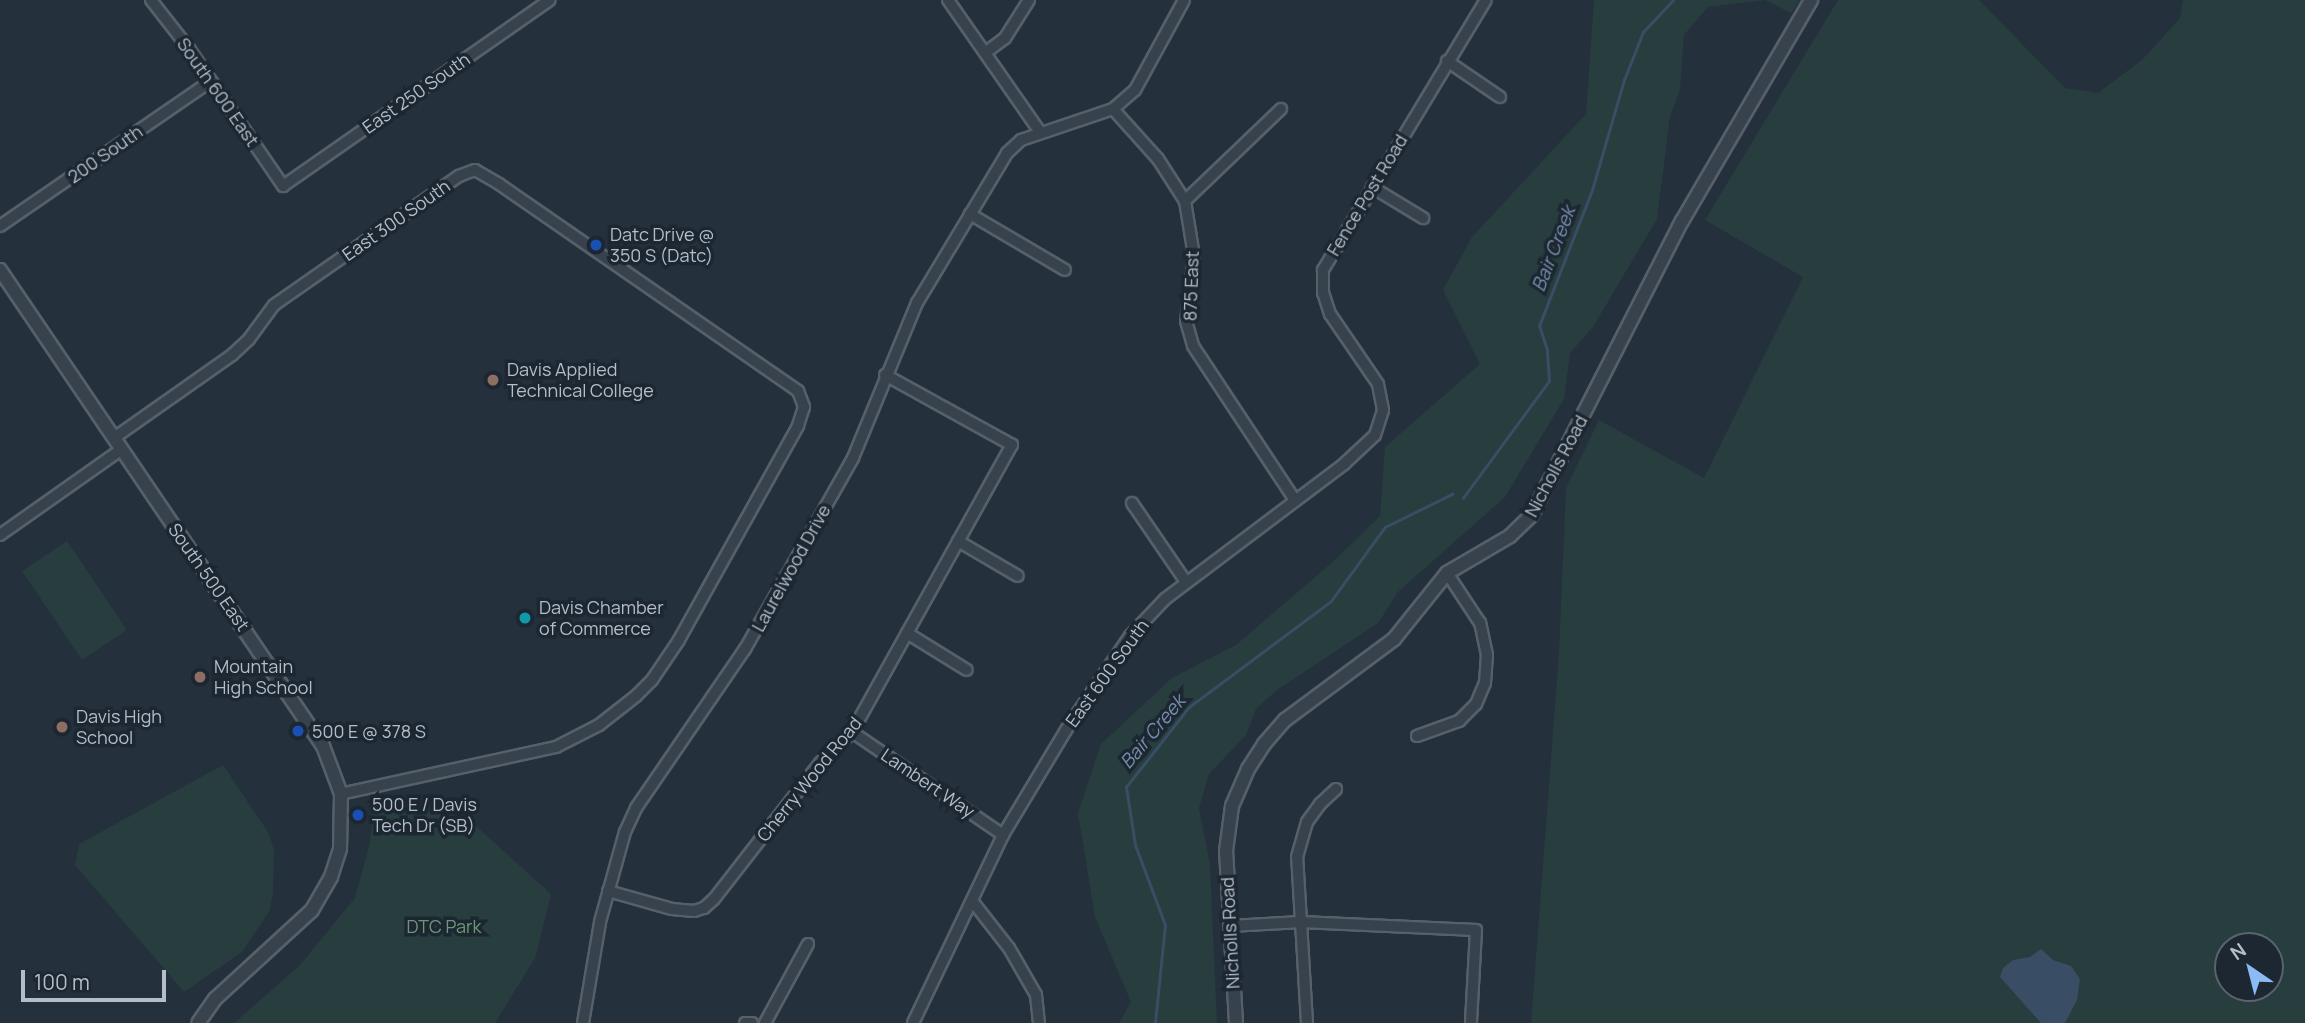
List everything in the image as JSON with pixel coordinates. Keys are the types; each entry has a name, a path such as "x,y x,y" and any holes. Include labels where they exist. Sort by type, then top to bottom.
{"street":[{"name":"South 600 East","path":"151,0 283,186"},
{"name":"East 250 South","path":"283,186 550,0"},
{"path":"948,0 1041,132"},
{"path":"985,53 1005,38 1029,0"},
{"path":"1113,109 1135,90 1184,0"},
{"name":"Fence Post Road","path":"1344,464 1375,435 1383,410 1378,384 1330,314 1322,293 1323,270 1486,0"},
{"name":"Nicholls Road","path":"1236,1023 1226,852 1228,821 1241,782 1255,756 1285,720 1394,639 1447,573 1519,530 1537,506 1677,231 1811,0"},
{"path":"1447,61 1500,97"},
{"name":"200 South","path":"0,226 211,81"},
{"path":"1185,201 1281,108"},
{"name":"Laurelwood Drive","path":"583,1023 608,891 625,832 636,808 746,649 853,458 885,374 917,303 1007,153 1021,140 1113,109"},
{"name":"875 East","path":"1113,109 1158,159 1185,201 1194,256 1186,321 1193,346 1294,500"},
{"name":"East 300 South","path":"114,438 232,355 249,339 274,305 458,176 475,170 798,390 804,407 798,426 679,639 663,665 636,696 599,725 556,747 341,794"},
{"path":"1372,187 1423,218"},
{"path":"970,214 1065,270"},
{"name":"South 500 East","path":"0,270 323,746 341,794 340,849 331,877 311,911 215,999 198,1023"},
{"name":"Cherry Wood Road","path":"608,891 672,909 694,911 704,908 820,762 852,732 1012,445 885,374"},
{"path":"0,535 122,449"},
{"name":"East 600 South","path":"913,1023 1003,835 1066,730 1130,636 1165,599 1186,582 1344,464"},
{"path":"1132,503 1186,582"},
{"path":"958,541 1018,576"},
{"path":"1417,736 1459,721 1476,704 1485,683 1487,655 1480,623 1447,573"},
{"path":"907,633 967,670"},
{"name":"Lambert Way","path":"852,732 1003,835"},
{"path":"1307,1023 1298,881 1299,845 1314,811 1336,789"},
{"path":"973,902 1009,948 1036,995 1039,1023"},
{"path":"1230,926 1301,922 1476,930 1471,1023"},
{"path":"765,1023 808,944"},
{"path":"745,1023 752,1023"}],"green space":[{"path":"1594,0 1765,0 1708,7 1684,35 1680,90 1670,116 1657,219 1593,327 1570,353 1564,399 1505,497 1398,592 1378,623 1277,690 1256,709 1246,735 1209,774 1199,808 1210,865 1217,1023 1119,1023 1131,1002 1095,917 1078,813 1101,744 1172,678 1236,645 1335,560 1380,516 1385,447 1480,364 1443,290 1472,237 1586,114"},
{"path":"1765,0 1800,0 1791,13"},
{"path":"1838,0 1979,0 2065,88 2098,93 2143,59 2180,18 2183,0 2305,0 2305,1023 1531,1023 1559,653 1566,488 1599,420 1704,478 1803,277 1705,220"},
{"path":"67,541 127,630 82,660 22,571"},
{"path":"223,765 268,832 274,849 273,894 269,912 242,952 184,992 75,865 79,844"},
{"name":"DTC Park","path":"375,804 466,817 551,894 535,958 495,1023 234,1023 300,965 355,898 369,846"}],"water":[{"path":"2041,949 2053,960 2071,966 2080,979 2077,1000 2065,1023 2041,1023 2000,977 2003,968 2013,960 2030,957"}],"waterway":[{"name":"Bair Creek","path":"1463,498 1549,381 1547,350 1539,326 1592,190 1624,80 1643,32 1673,0"},
{"name":"Bair Creek","path":"1155,1023 1165,925 1135,845 1126,787 1189,707 1331,601 1385,527 1452,494"}],"place":[{"name":"Datc Drive @ 350 S (Datc)","path":"596,245"},
{"name":"Davis Applied Technical College","path":"493,380"},
{"name":"Davis Chamber of Commerce","path":"525,618"},
{"name":"Mountain High School","path":"200,677"},
{"name":"Davis High School","path":"62,727"},
{"name":"500 E @ 378 S","path":"298,731"},
{"name":"500 E / Davis Tech Dr (SB)","path":"358,815"}]}
